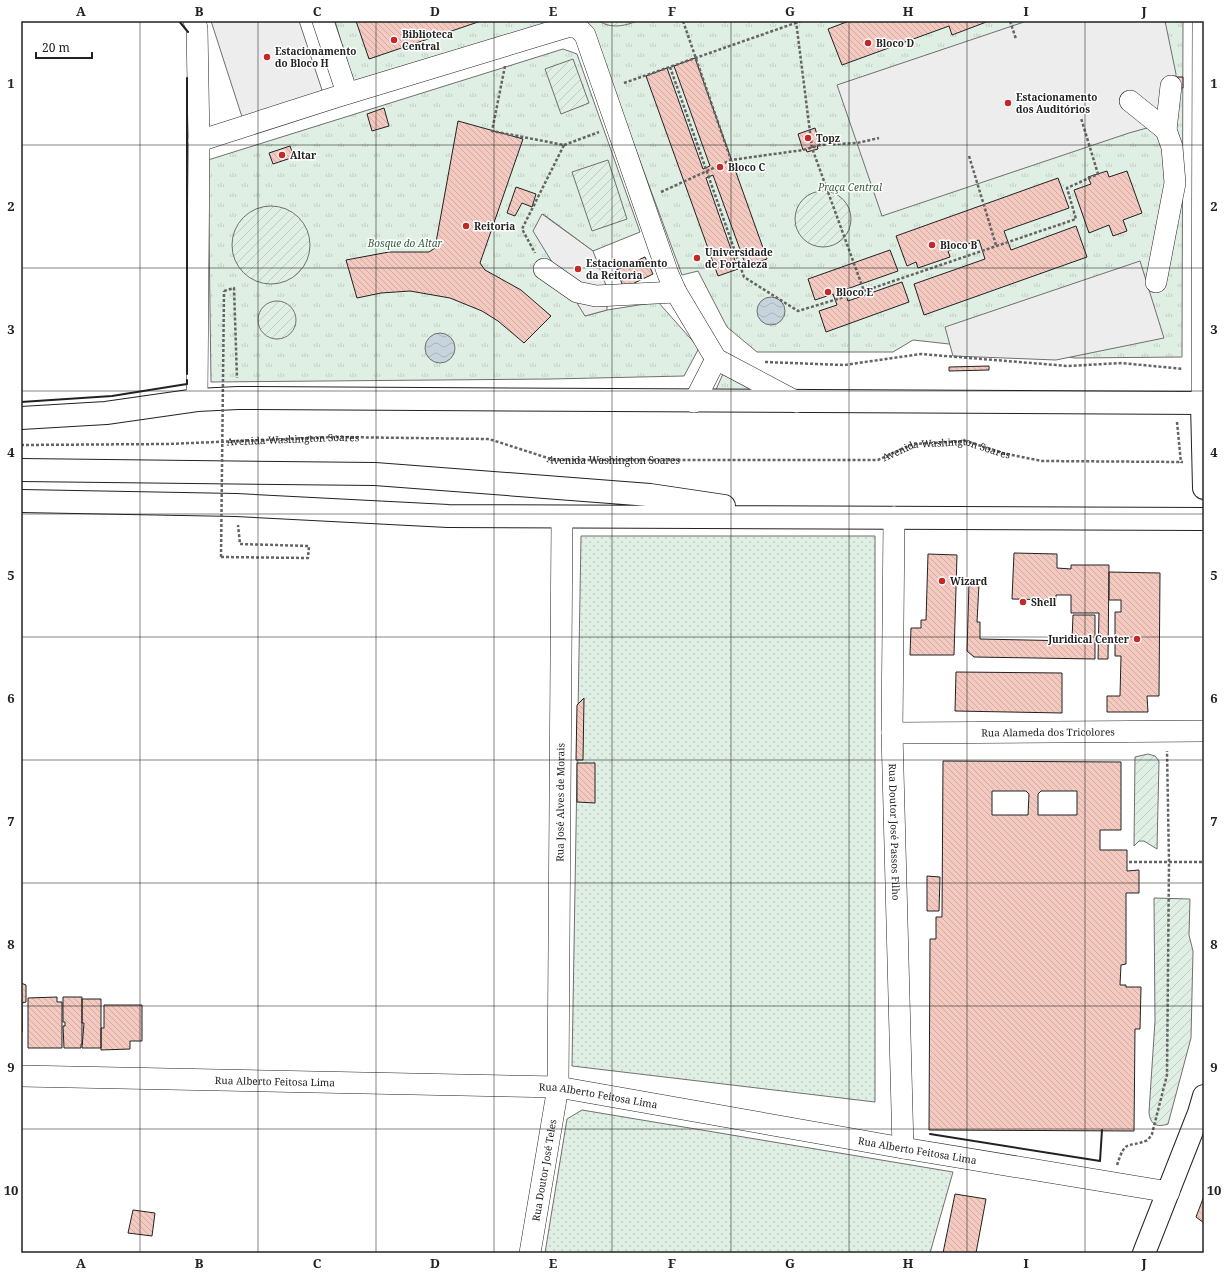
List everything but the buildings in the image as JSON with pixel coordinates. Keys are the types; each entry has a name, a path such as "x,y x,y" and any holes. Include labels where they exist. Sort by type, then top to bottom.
{"main road":[{"path":"21,418 106,414 197,400 238,398 450,398 694,402 1203,403 1204,488"},
{"path":"21,470 376,474 650,494 797,517"},
{"path":"21,501 236,505 448,516 894,516 1204,519"},
{"path":"1144,1253 1202,1108"}],"street":[{"path":"194,21 197,28 199,142 197,400"},
{"path":"323,21 347,93"},
{"path":"1203,21 1203,403"},
{"path":"199,142 347,93 566,27 577,27 585,35 676,292 716,358 797,402"},
{"path":"1156,282 1174,183 1172,147 1166,130 1170,93 1203,110"},
{"path":"1130,101 1166,130"},
{"path":"544,269 577,292 596,296 676,292"},
{"path":"694,402 716,358"},
{"name":"Rua Doutor José Passos Filho","path":"894,516 892,733 903,1148"},
{"name":"Rua José Alves de Morais","path":"558,1088 562,517"},
{"name":"Rua Alameda dos Tricolores","path":"892,733 1204,731"},
{"name":"Rua Alberto Feitosa Lima","path":"21,1076 558,1088 903,1148 1169,1192"},
{"name":"Rua Doutor José Teles","path":"530,1253 558,1088"}],"path":[{"path":"683,21 731,160"},
{"path":"624,83 801,21"},
{"path":"1010,21 1016,39"},
{"path":"796,22 812,148 864,291"},
{"path":"510,44 492,130 564,145 616,126"},
{"path":"670,67 705,172 744,277 798,311 864,291 1076,219 1067,188 1098,174 1081,118"},
{"path":"621,76 626,90"},
{"path":"660,193 731,160 812,148 820,145 857,143 879,138"},
{"path":"544,269 522,229 564,145"},
{"path":"969,156 996,245"},
{"path":"657,185 662,200"},
{"path":"236,505 240,544 309,546 308,558 221,557 224,291 234,288 238,398"},
{"path":"759,362 844,365 921,354 1068,366 1122,363 1189,370"},
{"name":"Avenida Washington Soares","path":"21,446 168,444 335,437 489,439 554,460 878,460 913,444 966,441 1002,453 1042,461 1204,462"},
{"path":"1110,1182 1122,1149 1127,1145 1148,1140 1152,1134 1167,1075 1169,862 1167,731"},
{"path":"1129,862 1204,862"}],"green space":[{"path":"335,21 556,21 354,85"},
{"name":"Praça Central","path":"572,21 1183,21 1182,357 1075,358 913,340 893,352 757,352 727,327 698,271 682,275 591,28"},
{"path":"599,21 637,21 613,26"},
{"name":"Bosque do Altar","path":"563,49 577,54 640,232 593,251 543,214 585,316 607,310 658,302 699,348 684,376 551,379 211,382 208,160"},
{"path":"573,59 589,103 561,114 545,69"},
{"path":"608,160 627,219 592,231 572,172"},
{"path":"818,191 828,191 843,199 849,208 851,219 849,230 843,239 828,247 818,247 807,242 800,235 795,224 795,214 800,203 807,196"},
{"path":"271,206 286,209 299,217 307,230 310,245 307,260 299,273 286,281 271,284 256,281 243,273 235,260 232,245 235,230 243,217 256,209"},
{"path":"273,301 281,301 291,306 295,313 295,327 291,334 281,339 273,339 263,334 261,331 258,324 258,316 263,306 266,304"},
{"path":"726,367 763,394 714,394"},
{"path":"581,536 875,536 875,1102 572,1066"},
{"path":"1148,754 1155,756 1159,761 1157,849 1144,841 1139,841 1134,846 1135,757"},
{"path":"1154,898 1190,899 1189,935 1193,951 1191,1038 1168,1124 1160,1126 1152,1122 1149,1112 1155,1021"},
{"path":"582,1110 953,1172 930,1253 545,1253 567,1119"}],"shaded area":[{"name":"Estacionamento do Bloco H","path":"211,21 299,21 323,93 243,120"},
{"name":"Estacionamento dos Auditórios","path":"1027,21 1165,21 1176,74 1172,121 1129,133 882,216 837,85"},
{"name":"Estacionamento da Reitoria","path":"542,214 593,251 607,288 607,310 585,316 533,231"},
{"path":"1140,261 1164,338 1056,360 953,356 945,327"}],"water":[{"path":"771,297 781,301 785,311 781,321 771,325 761,321 757,311 761,301"},
{"path":"440,333 446,334 454,342 454,354 446,362 440,363 434,362 426,354 425,348 426,342 434,334"}],"wall":[{"path":"179,21 188,32"},
{"path":"187,78 187,374"},
{"path":"21,402 112,396 187,384 187,380"},
{"path":"930,1134 1100,1161 1102,1130"}],"place":[{"name":"Biblioteca Central","path":"394,40"},
{"name":"Bloco D","path":"868,43"},
{"name":"Estacionamento do Bloco H","path":"267,57"},
{"name":"Estacionamento dos Auditórios","path":"1008,103"},
{"name":"Topz","path":"808,138"},
{"name":"Altar","path":"282,155"},
{"name":"Bloco C","path":"720,167"},
{"name":"Reitoria","path":"466,226"},
{"name":"Bloco B","path":"932,245"},
{"name":"Universidade de Fortaleza","path":"697,258"},
{"name":"Estacionamento da Reitoria","path":"578,269"},
{"name":"Bloco E","path":"828,292"},
{"name":"Wizard","path":"942,581"},
{"name":"Shell","path":"1023,602"},
{"name":"Juridical Center","path":"1137,639"}]}
